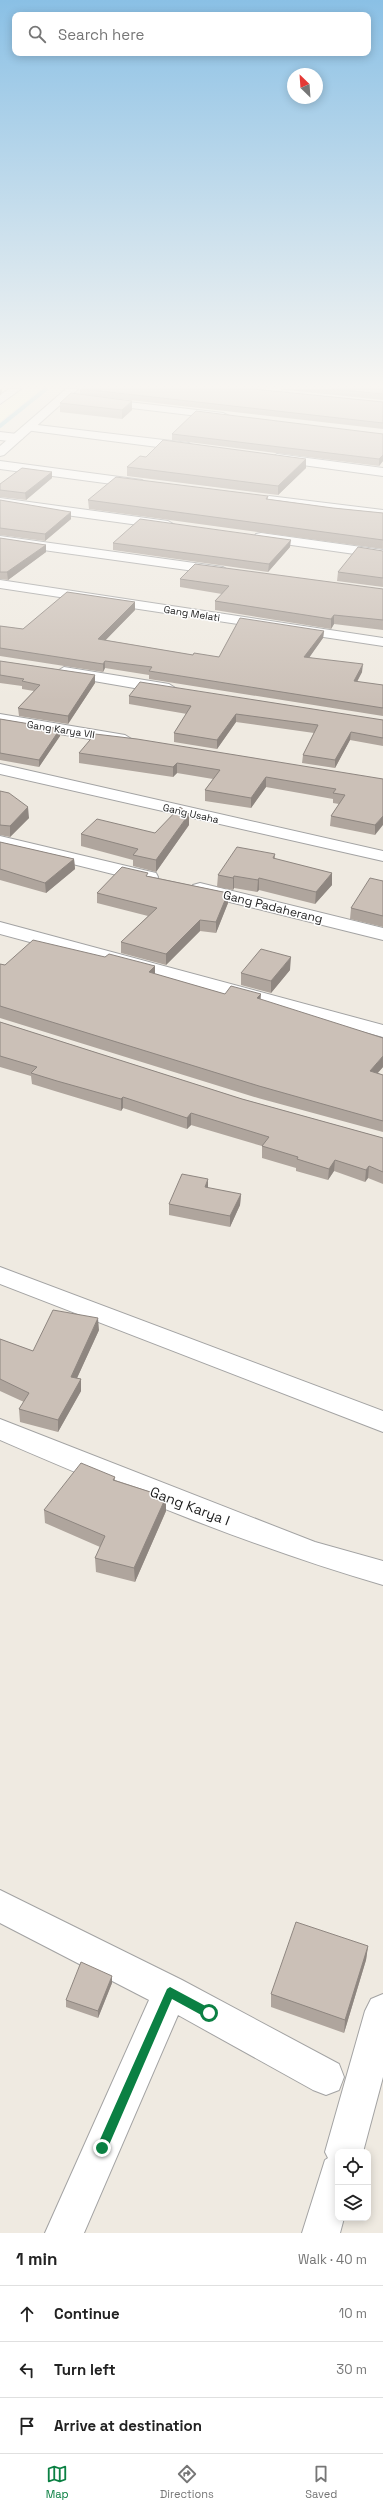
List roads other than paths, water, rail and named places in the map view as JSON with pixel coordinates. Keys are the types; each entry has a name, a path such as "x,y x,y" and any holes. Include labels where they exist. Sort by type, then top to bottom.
{"street":[{"path":"253,498 383,514"},
{"path":"0,502 180,526"},
{"path":"250,536 383,554"},
{"path":"0,540 234,572"},
{"name":"Gang Melati","path":"0,584 383,642"},
{"path":"47,669 188,692"},
{"name":"Gang Karya VII","path":"0,719 142,742"},
{"name":"Gang Usaha","path":"0,769 383,856"},
{"name":"Gang Padaherang","path":"0,841 383,934"},
{"path":"0,928 383,1031"},
{"path":"0,1275 383,1422"},
{"name":"Gang Karya I","path":"0,1429 77,1462 310,1552 383,1573"},
{"path":"0,1906 170,1992 326,2077"},
{"path":"64,2233 170,1992"},
{"path":"345,2149 383,2011"},
{"path":"321,2233 335,2184"}]}
